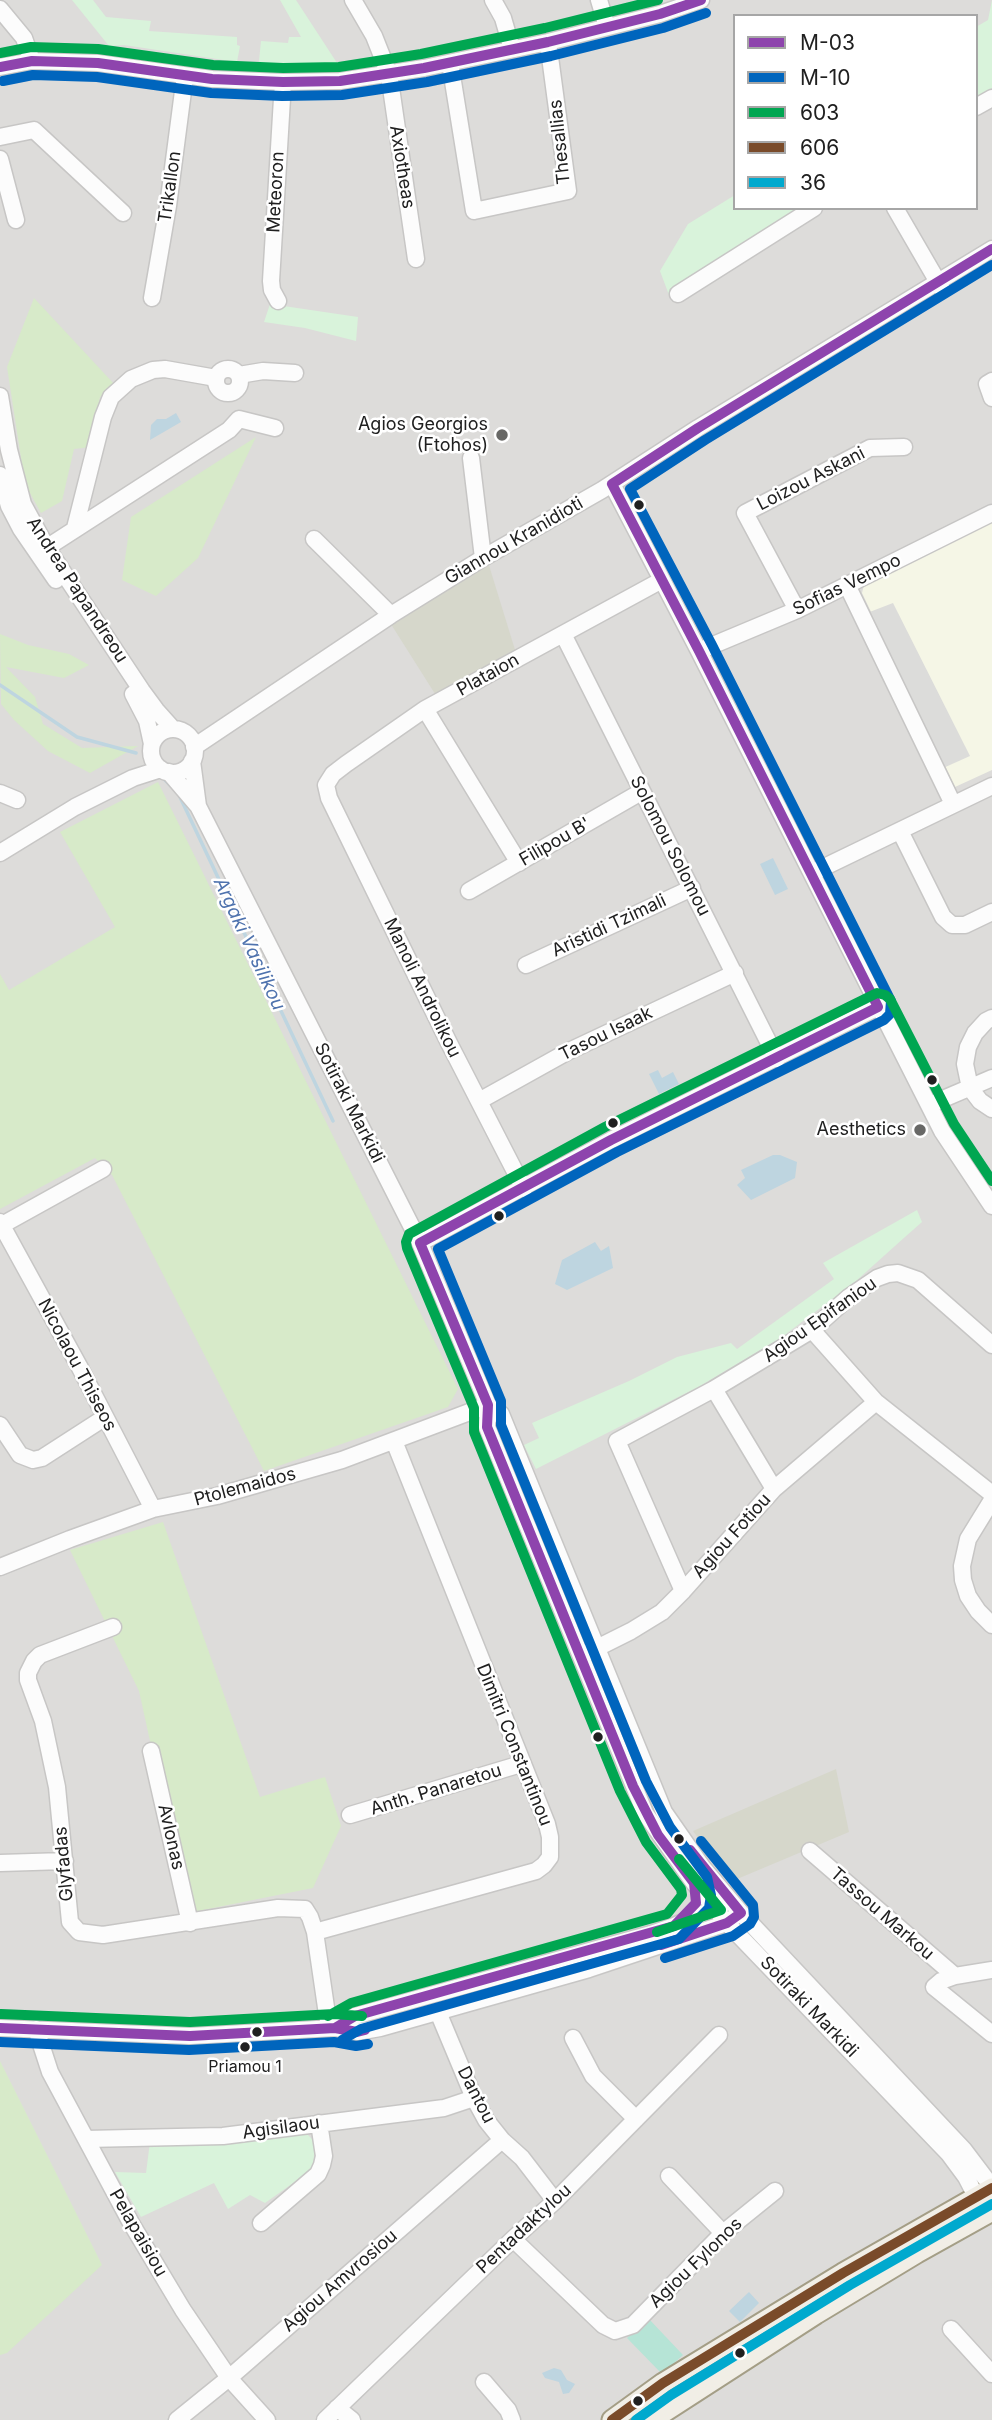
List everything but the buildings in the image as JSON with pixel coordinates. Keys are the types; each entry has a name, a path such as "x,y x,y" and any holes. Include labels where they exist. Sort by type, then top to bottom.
{"main road":[{"path":"612,2420 663,2383 843,2273 987,2190"},
{"path":"652,2420 816,2314 989,2213"}],"street":[{"name":"Axiotheas","path":"353,0 374,36 388,74 416,259"},
{"path":"493,0 503,18 512,49"},
{"path":"599,0 607,27"},
{"path":"0,67 32,61 99,63 185,76 282,82 340,81 548,42 701,0"},
{"path":"0,9 24,38 32,61"},
{"name":"Thesallias","path":"450,62 474,211 568,191 548,42"},
{"name":"Trikallon","path":"152,298 168,206 185,76"},
{"name":"Meteoron","path":"278,301 271,281 282,82"},
{"path":"0,137 34,130 123,213"},
{"path":"0,159 16,220"},
{"path":"678,294 811,210"},
{"path":"896,210 940,286"},
{"name":"Giannou Kranidioti","path":"940,286 992,249"},
{"name":"Giannou Kranidioti","path":"193,754 391,615 483,558 612,484 698,428 875,322 903,302 992,260"},
{"path":"75,528 103,416 111,397 131,379 153,370 174,370 216,378"},
{"path":"222,370 234,370 239,375 240,384 235,391 226,393 220,391 216,378 222,370"},
{"path":"239,375 263,371 295,373"},
{"path":"992,381 986,384 992,398"},
{"path":"43,550 229,430 240,419 240,403 235,391"},
{"name":"Andrea Papandreou","path":"0,396 23,504 43,550 135,697 147,721 152,747"},
{"path":"240,419 275,428"},
{"name":"Loizou Askani","path":"797,610 745,513 870,448 904,447"},
{"path":"471,458 483,558"},
{"name":"Andrea Papandreou","path":"0,475 9,506 148,699 173,729"},
{"path":"612,484 929,1105 960,1161 992,1206"},
{"name":"Sofias Vempo","path":"699,651 797,610 992,513"},
{"path":"314,539 391,615"},
{"name":"Plataion","path":"326,785 339,769 425,709 662,580"},
{"path":"847,585 953,804"},
{"name":"Solomou Solomou","path":"563,634 777,1059"},
{"path":"425,709 519,863"},
{"path":"0,853 75,807 134,778 165,771 182,771 193,754 185,732 173,729 160,733 134,778"},
{"path":"152,747 156,764 165,771"},
{"name":"Sotiraki Markidi","path":"193,754 198,806"},
{"name":"Sotiraki Markidi","path":"165,771 198,806 420,1242 488,1405 487,1427 645,1813 694,1883 727,1923 949,2154 987,2190"},
{"name":"Manoli Androlikou","path":"326,785 329,797 524,1189"},
{"path":"812,873 992,786"},
{"name":"Filipou B'","path":"469,891 641,792"},
{"path":"0,793 17,800"},
{"path":"900,831 943,917 953,925 965,925 992,912"},
{"name":"Aristidi Tzimali","path":"526,965 692,887"},
{"name":"Tasou Isaak","path":"479,1101 567,1052 735,972"},
{"path":"420,1242 524,1189 611,1140 878,1007"},
{"path":"992,1018 975,1033 968,1047 965,1064 970,1088 980,1101 992,1109"},
{"path":"929,1105 992,1078"},
{"path":"1,1223 103,1169"},
{"name":"Nicolaou Thiseos","path":"1,1223 153,1509"},
{"name":"Agiou Epifaniou","path":"684,1591 617,1441 714,1390 812,1330 849,1297 877,1278 898,1273 918,1280 992,1345"},
{"path":"812,1330 876,1402 992,1494"},
{"path":"714,1390 774,1489"},
{"name":"Agiou Fotiou","path":"580,1656 662,1612 684,1591 774,1489 876,1402"},
{"name":"Sotiraki Markidi","path":"488,1405 501,1414 664,1812 703,1868 741,1913 964,2150 987,2190 989,2213"},
{"name":"Ptolemaidos","path":"0,1567 153,1509 260,1485 394,1441 488,1405"},
{"path":"0,1425 6,1449 26,1459 42,1458 104,1418"},
{"name":"Dimitri Constantinou","path":"315,1932 536,1871 544,1866 550,1857 547,1824 394,1441"},
{"path":"992,1500 968,1539 962,1566 968,1596 992,1625"},
{"name":"Glyfadas","path":"113,1627 40,1656 28,1673 43,1721 57,1787 71,1922 79,1932 103,1935 278,1908 299,1908 307,1912 315,1932"},
{"name":"Avlonas","path":"151,1751 190,1923"},
{"name":"Anth. Panaretou","path":"350,1815 521,1764"},
{"name":"Tassou Markou","path":"810,1851 955,1976"},
{"path":"0,1863 65,1861"},
{"path":"674,1926 696,1903 694,1883"},
{"path":"332,2028 355,2016 674,1926 715,1909 730,1899"},
{"path":"0,2028 190,2036 332,2028 357,2032 589,1969 727,1923 741,1913"},
{"path":"315,1932 332,2028"},
{"name":"Tassou Markou","path":"992,1970 955,1976 934,1987 992,2034"},
{"name":"Dantou","path":"438,2012 486,2120 502,2140 522,2158 555,2201"},
{"name":"Pelapaisiou","path":"36,2029 50,2073 131,2223 183,2310 229,2378 267,2420"},
{"name":"Pentadaktylou","path":"325,2420 555,2201 719,2035"},
{"path":"573,2038 593,2076 636,2119"},
{"name":"Agisilaou","path":"86,2138 223,2136 444,2108 474,2098"},
{"path":"261,2223 318,2174 324,2155 319,2123"},
{"name":"Agiou Amvrosiou","path":"177,2420 229,2378 502,2140"},
{"path":"669,2176 723,2233"},
{"name":"Agiou Fylonos","path":"513,2239 603,2325 615,2331 632,2325 723,2233 775,2191"},
{"path":"951,2329 992,2374"},
{"path":"484,2382 508,2410 512,2420"},
{"path":"337,2408 352,2420"}],"shaded area":[{"path":"0,0 992,0 992,2420 0,2420"},
{"path":"992,521 992,770 955,787 862,593 864,585"},
{"path":"488,562 516,653 437,697 389,621"},
{"path":"893,603 970,756 941,769 867,613"},
{"path":"836,1769 849,1832 730,1882 693,1831"}],"green space":[{"path":"72,0 93,0 106,17 151,21 149,31 237,37 237,45 240,46 237,62 124,45 109,46"},
{"path":"280,0 296,0 339,66 263,66 259,61 261,41 288,43 289,37 301,37"},
{"path":"992,0 992,88 978,96 978,26 988,20"},
{"path":"733,196 733,210 799,210 669,295 660,271 688,224"},
{"path":"34,298 116,386 100,397 91,447 74,449 62,501 41,513 25,484 7,367"},
{"path":"270,304 358,317 356,341 305,328 264,322"},
{"path":"256,437 198,558 156,596 122,580 131,517"},
{"path":"0,634 28,645 69,654 89,665 64,678 6,667 35,697 43,724 82,748 138,746 90,773 48,751 14,720 1,704"},
{"path":"158,782 458,1389 448,1407 264,1471 112,1175 95,1158 0,1209 0,974 9,990 115,927 60,832"},
{"path":"917,1210 922,1222 856,1281 782,1337 700,1386 536,1469 524,1445 539,1438 532,1423 677,1357 731,1343 737,1349 834,1279 823,1263"},
{"path":"163,1522 260,1797 325,1777 341,1826 313,1888 188,1913 139,1691 70,1550"},
{"path":"0,2061 102,2265 7,2353 0,2355"},
{"path":"306,2133 315,2142 313,2169 265,2203 250,2195 228,2209 214,2183 141,2217 115,2172 146,2173 150,2142"},
{"path":"648,2318 683,2355 662,2374 627,2338"}],"water":[{"path":"176,413 181,422 150,440 151,425 157,419 166,419"},
{"path":"773,858 788,889 775,895 760,864"},
{"path":"658,1070 662,1078 673,1072 679,1084 659,1094 649,1074"},
{"path":"773,1155 797,1162 795,1178 751,1200 737,1185 745,1178 741,1170"},
{"path":"595,1242 601,1251 609,1246 613,1268 567,1290 555,1284 562,1260"},
{"path":"749,2292 759,2303 740,2322 729,2311"},
{"path":"554,2368 561,2370 567,2380 575,2384 569,2393 563,2394 559,2382 545,2378 542,2373"}],"waterway":[{"name":"Argaki Vasilikou","path":"0,685 77,737 136,753"},
{"name":"Argaki Vasilikou","path":"159,774 171,786"},
{"name":"Argaki Vasilikou","path":"180,797 333,1121"}],"transit line":[{"name":"603","path":"0,53 31,47 98,49 213,65 339,67 421,54 545,28 658,0"},
{"name":"M-03","path":"0,67 32,61 98,63 212,79 340,81 424,68 548,42 660,14 701,0"},
{"name":"M-10","path":"3,81 33,75 97,77 211,93 342,95 427,82 551,56 663,28 706,13"},
{"name":"M-03","path":"335,2028 355,2016 674,1926 696,1903 694,1883 658,1835 633,1786 487,1427 488,1405 420,1243 611,1140 878,1007 612,484 698,428 992,249"},
{"name":"M-10","path":"342,2040 361,2029 679,1939 709,1908 711,1895 707,1877 670,1827 646,1781 501,1425 501,1401 438,1249 617,1152 884,1020 890,1014 891,1001 712,645 630,489 705,440 992,265"},
{"name":"603","path":"328,2016 351,2003 667,1914 682,1895 681,1889 646,1842 620,1791 474,1432 474,1408 407,1248 409,1234 605,1127 877,993 890,999 954,1124 992,1181"},
{"name":"M-10","path":"665,1958 733,1936 750,1924 754,1917 753,1905 701,1841"},
{"name":"M-03","path":"661,1945 727,1923 741,1913 690,1850"},
{"name":"603","path":"657,1932 721,1910 679,1859"},
{"name":"603","path":"1,2014 190,2022 334,2014 362,2016"},
{"name":"M-03","path":"0,2028 190,2036 335,2028 357,2032 365,2030"},
{"name":"M-10","path":"0,2042 189,2050 334,2042 356,2046 368,2044"},
{"name":"606","path":"612,2420 663,2383 843,2273 992,2188"},
{"name":"36","path":"636,2420 671,2395 850,2285 992,2204"}],"place":[{"name":"Agios Georgios (Ftohos)","path":"502,435"},
{"name":"Aesthetics","path":"920,1130"},
{"name":"Priamou 1","path":"245,2047"}]}
